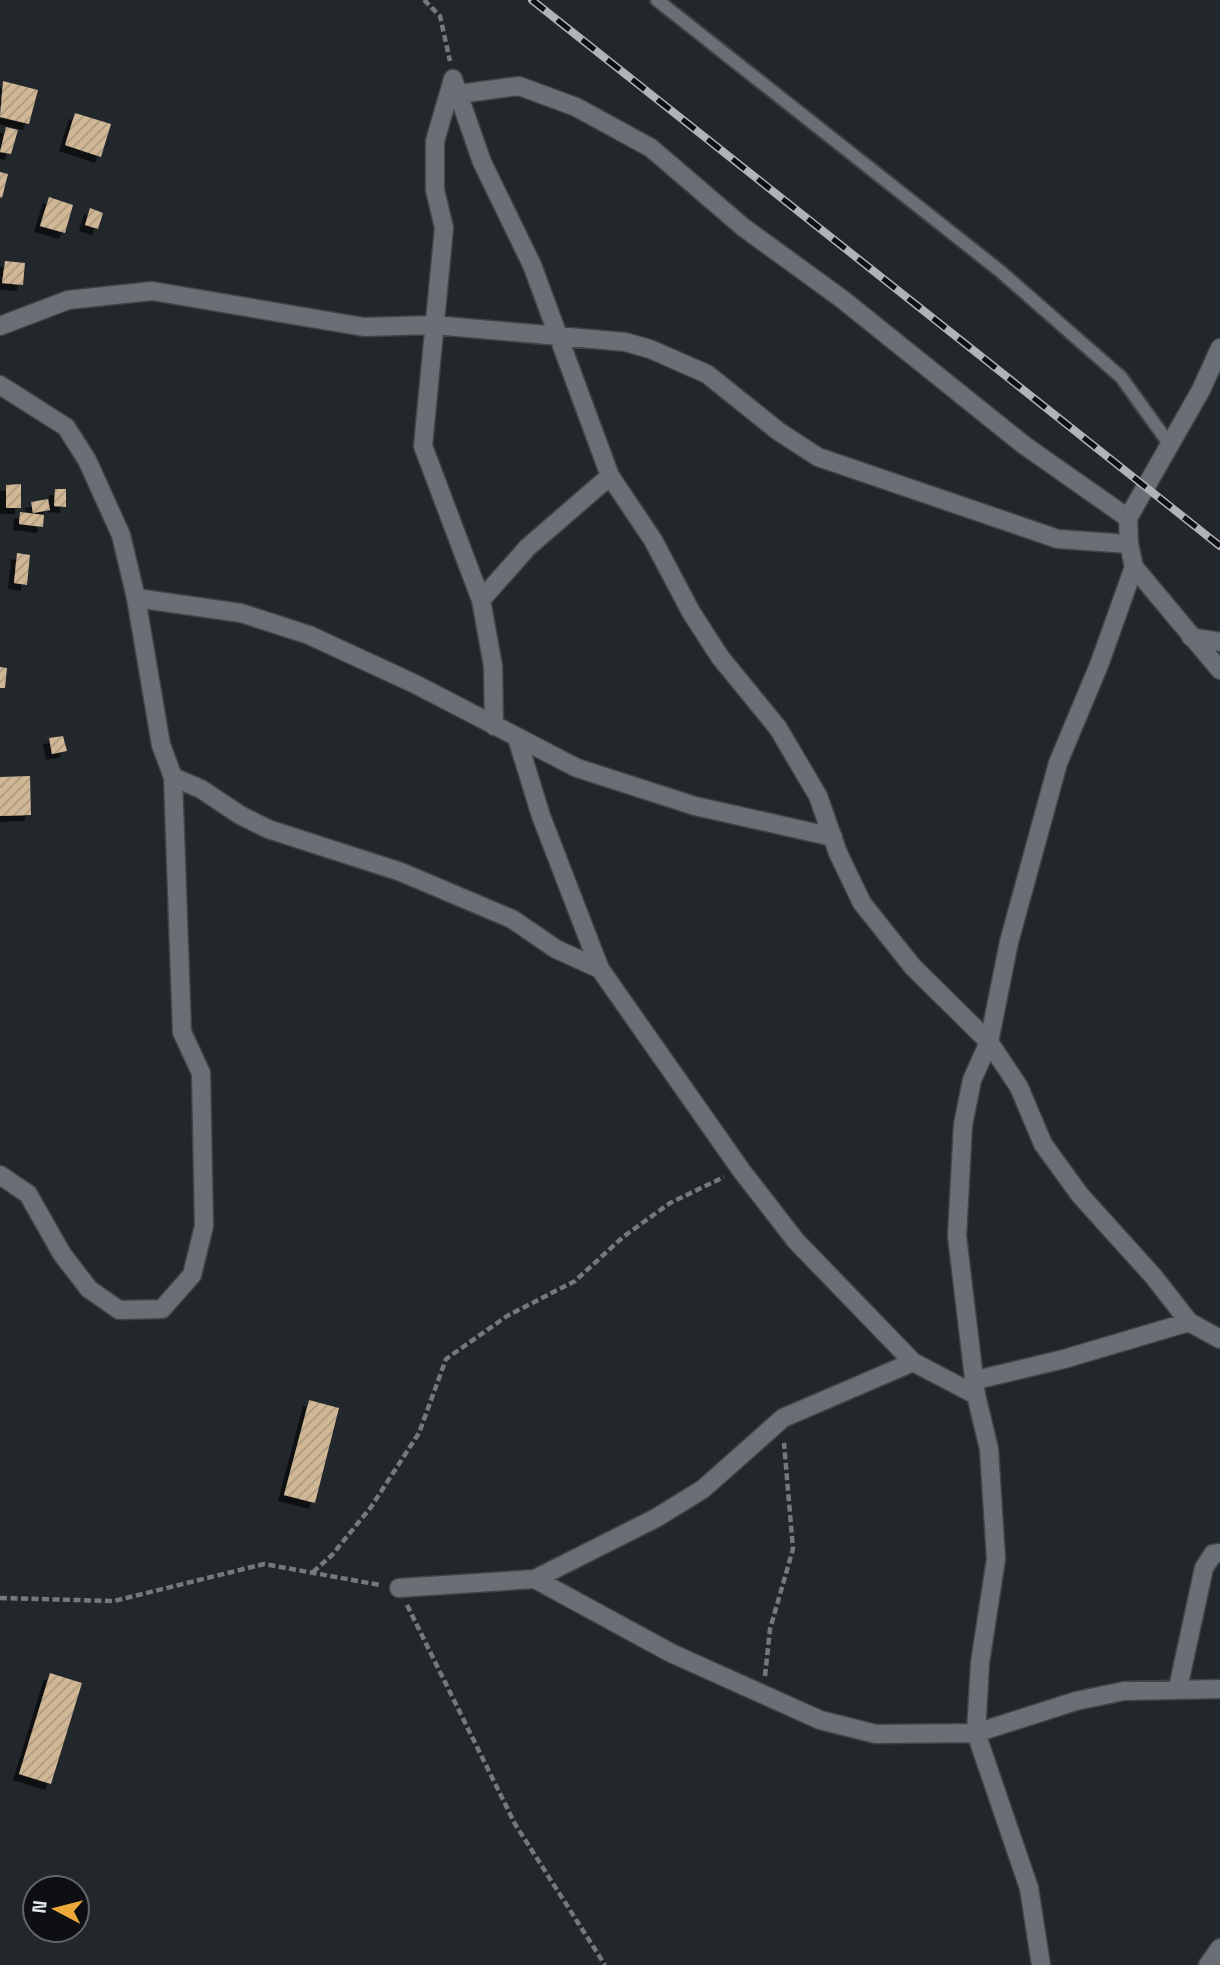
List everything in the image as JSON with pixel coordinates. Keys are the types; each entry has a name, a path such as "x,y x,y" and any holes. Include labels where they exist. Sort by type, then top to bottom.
{"street":[{"path":"456,87 519,86 576,107 651,148 743,227 842,299 1013,436 1129,518"},
{"path":"456,87 435,141 435,190 444,228 423,446 481,600 493,666 494,726"},
{"path":"456,87 482,162 532,265 561,337 610,476 653,540 691,612 720,657 778,727 818,796 832,837 862,903 913,967 989,1042 1019,1087 1043,1144 1080,1195 1154,1277 1189,1322 1220,1339"},
{"path":"0,327 68,300 152,291 364,327 434,325 625,342 707,374 778,431 818,457 1058,539 1129,544"},
{"path":"1220,348 1129,518 1129,544 1134,567 1220,670"},
{"path":"0,385 66,427 87,460 121,535 136,598 161,745 173,777 182,1032 201,1073 204,1226 192,1275 162,1309 119,1310 89,1289 62,1254 28,1194 0,1175"},
{"path":"481,600 528,547 610,476"},
{"path":"1041,1965 1029,1888 976,1733 980,1663 996,1559 989,1449 976,1388 957,1236 963,1125 972,1080 989,1042 1009,942 1058,763 1099,665 1134,567"},
{"path":"136,598 241,613 309,635 415,684 554,758 626,786 729,814 832,837"},
{"path":"1191,637 1220,642"},
{"path":"517,738 541,816 600,969 741,1170 796,1241 913,1362 976,1388 1189,1322"},
{"path":"173,777 201,789 240,815 268,829 401,872 512,919 556,949 600,969"},
{"path":"398,1588 535,1579 656,1518 703,1489 783,1419 913,1362"},
{"path":"1178,1688 1204,1568 1213,1554 1220,1553"},
{"path":"535,1579 671,1653 820,1720 876,1734 976,1733 1076,1701 1124,1691 1220,1689"},
{"path":"1208,1965 1220,1948"}],"lane":[{"path":"657,0 1000,271 1121,377 1170,445"}],"path":[{"path":"424,0 440,16 456,87"},
{"path":"313,1572 332,1555 371,1507 419,1433 446,1359 507,1316 575,1281 623,1237 670,1203 741,1170"},
{"path":"764,1694 770,1629 793,1549 783,1419"},
{"path":"0,1598 114,1601 264,1564 398,1588 515,1824 605,1965"}],"building":[{"path":"3,81 38,90 29,124 0,117"},
{"path":"75,113 111,124 101,157 65,145"},
{"path":"6,127 18,130 11,154 0,152"},
{"path":"0,172 8,174 2,198 0,197"},
{"path":"49,197 73,205 65,233 40,226"},
{"path":"90,208 103,213 98,229 85,225"},
{"path":"5,261 25,263 23,285 2,283"},
{"path":"21,484 21,508 6,508 6,485"},
{"path":"55,489 66,489 66,507 54,506"},
{"path":"48,499 50,510 33,513 31,502"},
{"path":"20,512 44,515 43,527 19,524"},
{"path":"17,553 30,555 27,585 14,583"},
{"path":"0,667 7,668 5,688 0,688"},
{"path":"63,736 67,751 52,754 49,738"},
{"path":"30,776 31,815 0,816 0,777"},
{"path":"309,1400 339,1408 315,1503 284,1495"},
{"path":"50,1673 82,1683 51,1784 19,1774"}],"railway":[{"path":"532,0 1220,546"}]}
